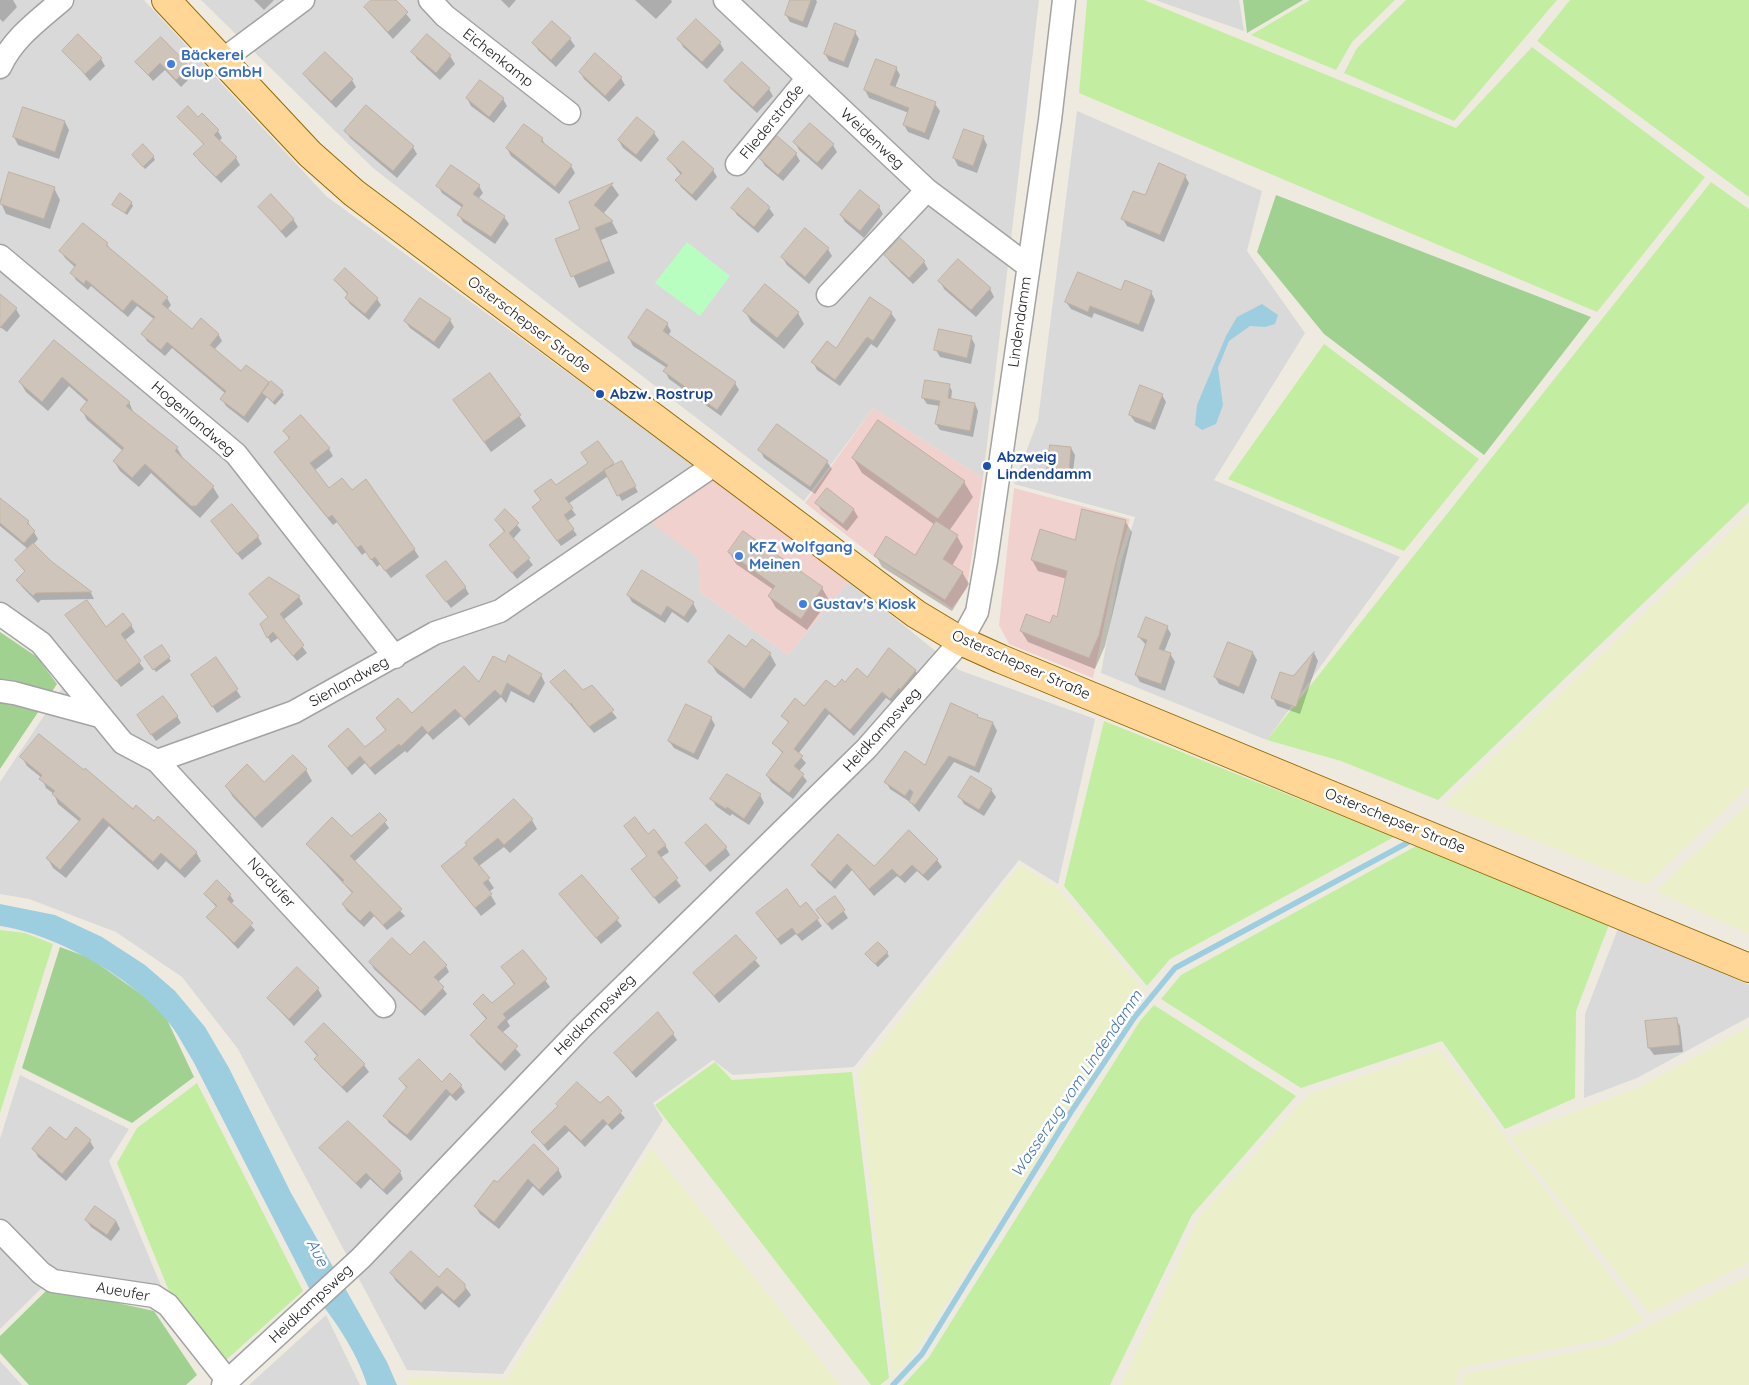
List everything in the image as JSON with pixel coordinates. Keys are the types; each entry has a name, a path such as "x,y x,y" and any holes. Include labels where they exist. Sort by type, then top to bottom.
{"main road":[{"name":"Osterschepser Straße","path":"166,0 310,154 354,193 714,465 916,614 961,641 1001,659 1749,968"}],"street":[{"path":"0,67 6,54 23,34 62,0"},
{"path":"221,61 303,0"},
{"name":"Eichenkamp","path":"430,0 445,16 569,113"},
{"name":"Weidenweg","path":"725,0 806,79 927,190 1028,266"},
{"name":"Lindendamm","path":"961,641 977,612 984,570 1050,120 1064,0"},
{"name":"Fliederstraße","path":"736,164 806,79"},
{"path":"828,294 927,190"},
{"name":"Hogenlandweg","path":"0,256 236,454 395,657"},
{"name":"Sienlandweg","path":"157,760 294,712 435,633 500,611 714,465"},
{"path":"0,614 40,643 123,743 157,760"},
{"name":"Heidkampsweg","path":"226,1383 348,1270 580,1029 866,749 961,641"},
{"path":"0,691 100,716"},
{"name":"Nordufer","path":"157,760 384,1006"},
{"name":"Aueufer","path":"0,1232 41,1273 53,1281 154,1296 168,1305 226,1383"}],"shaded area":[{"path":"0,0 144,0 326,196 698,468 633,508 699,558 700,592 788,655 849,581 959,670 1095,719 1058,884 1019,860 854,1067 733,1075 713,1060 653,1103 663,1120 503,1374 407,1370 238,1049 182,977 116,932 29,899 0,894 0,782 65,684 41,652 0,624"},
{"path":"201,0 1039,0 983,478 873,408 804,501 373,168"},
{"path":"1155,0 1239,0 1244,31"},
{"path":"1077,111 1262,191 1247,251 1305,333 1214,480 1400,557 1267,740 1101,673 1121,563 1135,517 1014,484 1038,420"},
{"path":"873,408 983,478 967,588 952,608 872,555 805,503"},
{"path":"708,476 849,581 788,655 700,592 698,558 645,518"},
{"path":"1014,488 1130,519 1117,562 1093,678 1009,644 999,625"},
{"path":"1619,926 1749,985 1749,1017 1637,1078 1584,1098 1585,1014"},
{"path":"20,1075 129,1129 109,1161 162,1288 123,1279 60,1270 0,1329 0,1139"},
{"path":"326,1315 360,1385 249,1385"},
{"path":"0,1361 22,1385 0,1385"}],"green space":[{"path":"1087,0 1144,0 1456,128 1532,47 1705,177 1597,312 1079,93"},
{"path":"1243,0 1303,0 1247,33"},
{"path":"1310,0 1395,0 1352,42 1336,70 1251,35"},
{"path":"1406,0 1557,0 1454,121 1344,73 1357,48"},
{"path":"1570,0 1749,0 1749,197 1537,41"},
{"path":"1711,182 1749,209 1749,502 1438,800 1341,761 1267,740"},
{"path":"1276,195 1591,317 1484,455 1324,334 1257,252"},
{"path":"687,242 730,276 700,316 655,283"},
{"path":"1324,344 1479,459 1404,551 1228,479"},
{"path":"1749,514 1749,786 1646,885 1444,804"},
{"path":"0,632 37,657 57,684 0,769"},
{"path":"1104,721 1394,837 1170,959 1147,986 1064,886"},
{"path":"1749,803 1749,934 1656,891"},
{"path":"1416,846 1610,922 1576,1011 1575,1098 1505,1129 1442,1041 1301,1088 1161,999 1181,975"},
{"path":"1020,865 1058,889 1144,990 916,1351 893,1376 858,1074"},
{"path":"0,930 25,933 53,944 0,1113"},
{"path":"60,947 90,958 162,1009 194,1077 132,1123 22,1068"},
{"path":"1154,1005 1296,1096 1192,1215 1110,1385 903,1385 929,1357 1140,1021"},
{"path":"1749,1027 1749,1262 1649,1313 1510,1137 1642,1086"},
{"path":"1439,1049 1644,1321 1605,1339 1460,1368 1455,1385 1121,1385 1199,1217 1308,1095"},
{"path":"715,1062 732,1080 852,1072 889,1378 880,1385 871,1385 655,1105"},
{"path":"197,1083 303,1291 224,1362 169,1291 117,1163 137,1128"},
{"path":"651,1148 840,1385 409,1385 408,1377 507,1379"},
{"path":"1749,1276 1749,1385 1461,1385 1464,1374 1610,1345"},
{"path":"49,1288 154,1311 197,1375 186,1385 29,1385 0,1353 0,1336"}],"water":[{"path":"1262,304 1278,315 1275,324 1265,327 1250,326 1229,341 1218,368 1223,405 1216,424 1202,430 1195,425 1197,405 1226,336 1237,317"},
{"name":"Aue","path":"0,904 55,915 102,937 145,965 175,991 205,1027 229,1068 291,1193 387,1362 397,1385 367,1385 357,1359 343,1334 309,1288 193,1061 173,1028 140,993 95,962 71,949 46,939 0,926"}],"building":[{"path":"371,0 396,0 408,12 388,32 364,7"},
{"path":"790,0 811,0 803,22 785,15"},
{"path":"696,19 721,42 702,62 677,39"},
{"path":"552,21 571,38 551,60 532,43"},
{"path":"835,23 856,31 844,62 824,54"},
{"path":"78,34 102,58 85,74 62,51"},
{"path":"427,34 451,55 436,73 411,52"},
{"path":"161,37 190,67 176,80 160,63 148,75 135,62"},
{"path":"325,52 353,79 331,101 303,74"},
{"path":"595,53 622,77 605,96 579,72"},
{"path":"876,59 897,67 890,85 936,102 925,133 903,125 909,108 864,90"},
{"path":"742,62 770,88 753,107 724,81"},
{"path":"480,80 504,98 489,117 466,98"},
{"path":"366,105 414,146 393,171 344,131"},
{"path":"188,106 198,117 202,113 219,130 214,135 237,157 216,177 193,154 204,144 177,117"},
{"path":"23,107 65,121 55,152 13,137"},
{"path":"637,117 655,132 636,155 618,140"},
{"path":"810,123 834,144 817,163 793,142"},
{"path":"524,124 543,138 541,141 572,165 555,187 506,148"},
{"path":"964,129 984,136 973,166 953,158"},
{"path":"777,136 797,153 778,175 759,158"},
{"path":"683,141 714,169 692,195 675,180 682,173 667,159"},
{"path":"143,144 154,156 143,167 132,155"},
{"path":"1159,163 1186,175 1160,235 1121,219 1133,191 1145,195"},
{"path":"451,165 480,185 473,194 505,216 491,237 457,215 463,205 436,186"},
{"path":"9,172 55,187 44,219 0,204"},
{"path":"613,183 594,205 613,221 595,228 609,261 571,277 555,239 580,229 569,202"},
{"path":"748,188 770,207 754,227 731,208"},
{"path":"860,190 880,206 860,231 840,215"},
{"path":"120,193 132,202 125,213 112,205"},
{"path":"271,194 294,219 281,231 258,207"},
{"path":"83,223 168,297 162,304 192,329 201,318 219,334 210,345 241,371 246,365 269,382 244,417 220,399 226,391 167,342 161,350 141,334 155,317 132,300 123,311 86,280 84,284 70,273 76,265 59,251"},
{"path":"805,228 829,248 805,277 781,257"},
{"path":"900,238 925,261 909,278 884,255"},
{"path":"958,259 991,288 971,310 938,281"},
{"path":"345,268 378,298 365,314 345,298 348,293 334,280"},
{"path":"1078,272 1121,290 1125,280 1152,291 1139,325 1090,306 1088,312 1065,302"},
{"path":"765,284 799,312 777,338 743,311"},
{"path":"0,294 17,308 0,328"},
{"path":"870,297 892,312 873,341 867,337 835,380 811,362 827,341 836,348"},
{"path":"420,298 451,319 434,342 404,321"},
{"path":"647,309 668,323 663,331 736,382 717,410 663,371 668,365 628,338"},
{"path":"939,329 972,336 967,358 934,350"},
{"path":"54,340 130,402 126,406 178,447 175,451 214,486 196,506 191,506 145,464 132,478 113,461 124,448 80,410 88,400 62,377 42,402 19,382"},
{"path":"490,373 521,415 484,442 453,400"},
{"path":"925,380 950,384 948,398 975,403 970,431 935,424 940,401 922,398"},
{"path":"271,381 283,391 273,402 262,393"},
{"path":"1140,385 1163,394 1151,423 1129,415"},
{"path":"301,415 330,448 310,463 329,488 342,478 352,490 366,479 415,549 385,571 375,557 371,560 361,545 357,548 332,515 328,518 274,452 290,438 283,431"},
{"path":"878,420 965,481 938,519 852,458"},
{"path":"777,424 828,461 810,487 758,450"},
{"path":"598,441 614,463 565,498 573,508 564,515 574,529 557,541 532,507 541,500 534,491 551,479 556,485 588,463 581,453"},
{"path":"1050,445 1071,447 1069,474 1047,471"},
{"path":"622,461 636,486 617,496 604,470"},
{"path":"827,488 854,509 843,524 815,503"},
{"path":"0,498 29,521 27,523 35,531 24,543 0,523"},
{"path":"232,504 259,536 237,554 211,521"},
{"path":"505,509 519,523 509,533 530,558 512,573 489,545 505,531 495,520"},
{"path":"1082,509 1126,520 1099,635 1089,658 1020,631 1026,614 1050,623 1053,615 1057,617 1067,571 1031,560 1040,529 1075,540"},
{"path":"936,521 958,535 943,559 963,572 945,600 874,556 886,536 915,555"},
{"path":"743,531 823,587 801,619 768,596 775,586 728,552"},
{"path":"33,543 51,561 92,592 36,593 33,596 16,580 25,571 15,560"},
{"path":"446,561 466,587 446,602 426,576"},
{"path":"642,570 694,602 684,617 667,606 661,616 627,595"},
{"path":"269,577 300,596 280,614 304,645 293,656 273,632 267,638 260,624 268,617 249,594"},
{"path":"87,600 106,627 123,613 132,625 121,634 141,661 116,681 65,615"},
{"path":"1146,617 1168,626 1159,649 1171,653 1161,684 1135,675 1147,640 1138,637"},
{"path":"729,635 746,647 752,639 771,653 744,689 708,662"},
{"path":"1228,642 1253,652 1239,687 1214,677"},
{"path":"162,645 170,657 153,670 144,657"},
{"path":"889,648 916,670 900,690 899,688 890,699 882,692 850,730 825,708 794,749 803,756 794,766 804,774 789,793 766,775 783,752 772,743 789,722 781,716 795,698 804,706 826,680 835,687 842,679 845,682 857,668 867,677"},
{"path":"1314,652 1296,707 1271,698 1280,672 1293,676"},
{"path":"509,655 542,674 529,696 507,683 501,696 495,690 464,719 455,709 428,733 422,726 401,746 399,744 370,768 360,756 347,768 328,746 348,728 365,747 386,730 376,718 398,698 412,713 464,666 479,682 493,656 505,662"},
{"path":"216,657 238,689 212,707 191,675"},
{"path":"565,670 583,690 592,685 614,710 589,727 571,703 550,682"},
{"path":"163,696 178,716 151,735 137,715"},
{"path":"951,703 978,715 977,717 993,722 975,767 949,756 915,805 909,802 913,792 910,789 905,796 884,782 905,751 925,765"},
{"path":"686,704 712,717 694,754 668,741"},
{"path":"39,734 84,770 85,768 133,809 136,805 154,821 158,816 197,852 180,870 161,853 153,862 103,818 60,870 46,858 81,819 52,794 55,791 39,779 42,775 20,757"},
{"path":"293,755 307,769 255,818 225,786 247,764 264,782"},
{"path":"727,774 761,794 744,819 727,807 726,809 710,799"},
{"path":"971,776 992,789 979,810 958,797"},
{"path":"514,799 533,819 504,845 498,838 473,858 490,878 483,883 492,894 475,908 441,866 467,845 465,843"},
{"path":"380,813 387,820 350,856 402,909 383,925 370,911 360,921 342,904 353,892 342,882 344,880 306,844 332,817 351,836"},
{"path":"635,817 648,834 654,829 666,845 657,852 678,878 654,898 631,869 647,856 624,826"},
{"path":"706,824 727,847 705,866 685,843"},
{"path":"909,830 938,859 923,875 912,865 900,877 892,869 869,889 847,864 831,882 811,865 838,834 874,866"},
{"path":"582,875 619,918 596,938 559,894"},
{"path":"217,880 231,894 227,899 253,923 234,943 206,917 217,906 204,894"},
{"path":"787,889 800,907 806,902 819,918 797,935 792,928 777,939 756,913"},
{"path":"835,896 845,910 827,924 816,910"},
{"path":"736,935 757,958 714,996 693,973"},
{"path":"392,938 410,955 424,941 447,965 434,977 444,987 421,1011 369,962"},
{"path":"878,942 888,952 875,964 865,954"},
{"path":"523,950 547,979 503,1014 506,1018 497,1027 518,1046 501,1064 470,1035 487,1018 473,1004 483,994 492,1003 515,984 501,967"},
{"path":"297,967 319,988 289,1019 267,998"},
{"path":"658,1012 674,1033 632,1072 614,1053"},
{"path":"1677,1018 1680,1045 1648,1048 1645,1021"},
{"path":"324,1023 365,1064 342,1087 314,1059 318,1055 305,1042"},
{"path":"419,1059 442,1082 450,1073 462,1085 452,1095 446,1089 407,1135 383,1116 407,1087 399,1079"},
{"path":"577,1082 600,1103 608,1096 622,1111 608,1125 603,1119 581,1141 565,1125 544,1145 531,1132 558,1106 556,1104"},
{"path":"348,1121 401,1171 383,1190 366,1173 356,1183 319,1148"},
{"path":"50,1127 66,1140 76,1127 91,1140 62,1174 32,1149"},
{"path":"534,1144 559,1169 539,1190 528,1179 494,1222 474,1206 494,1180 497,1182"},
{"path":"95,1206 116,1221 107,1235 85,1220"},
{"path":"411,1251 439,1277 447,1268 465,1284 465,1290 454,1301 437,1286 421,1303 390,1273"}],"waterway":[{"name":"Wasserzug vom Lindendamm","path":"893,1385 922,1354 1071,1112 1134,1018 1175,968 1407,843"}],"place":[{"name":"Bäckerei Glup GmbH","path":"171,64"},
{"name":"Abzw. Rostrup","path":"600,394"},
{"name":"Abzweig Lindendamm","path":"987,466"},
{"name":"KFZ Wolfgang Meinen","path":"739,556"},
{"name":"Gustav's Kiosk","path":"803,604"}]}
